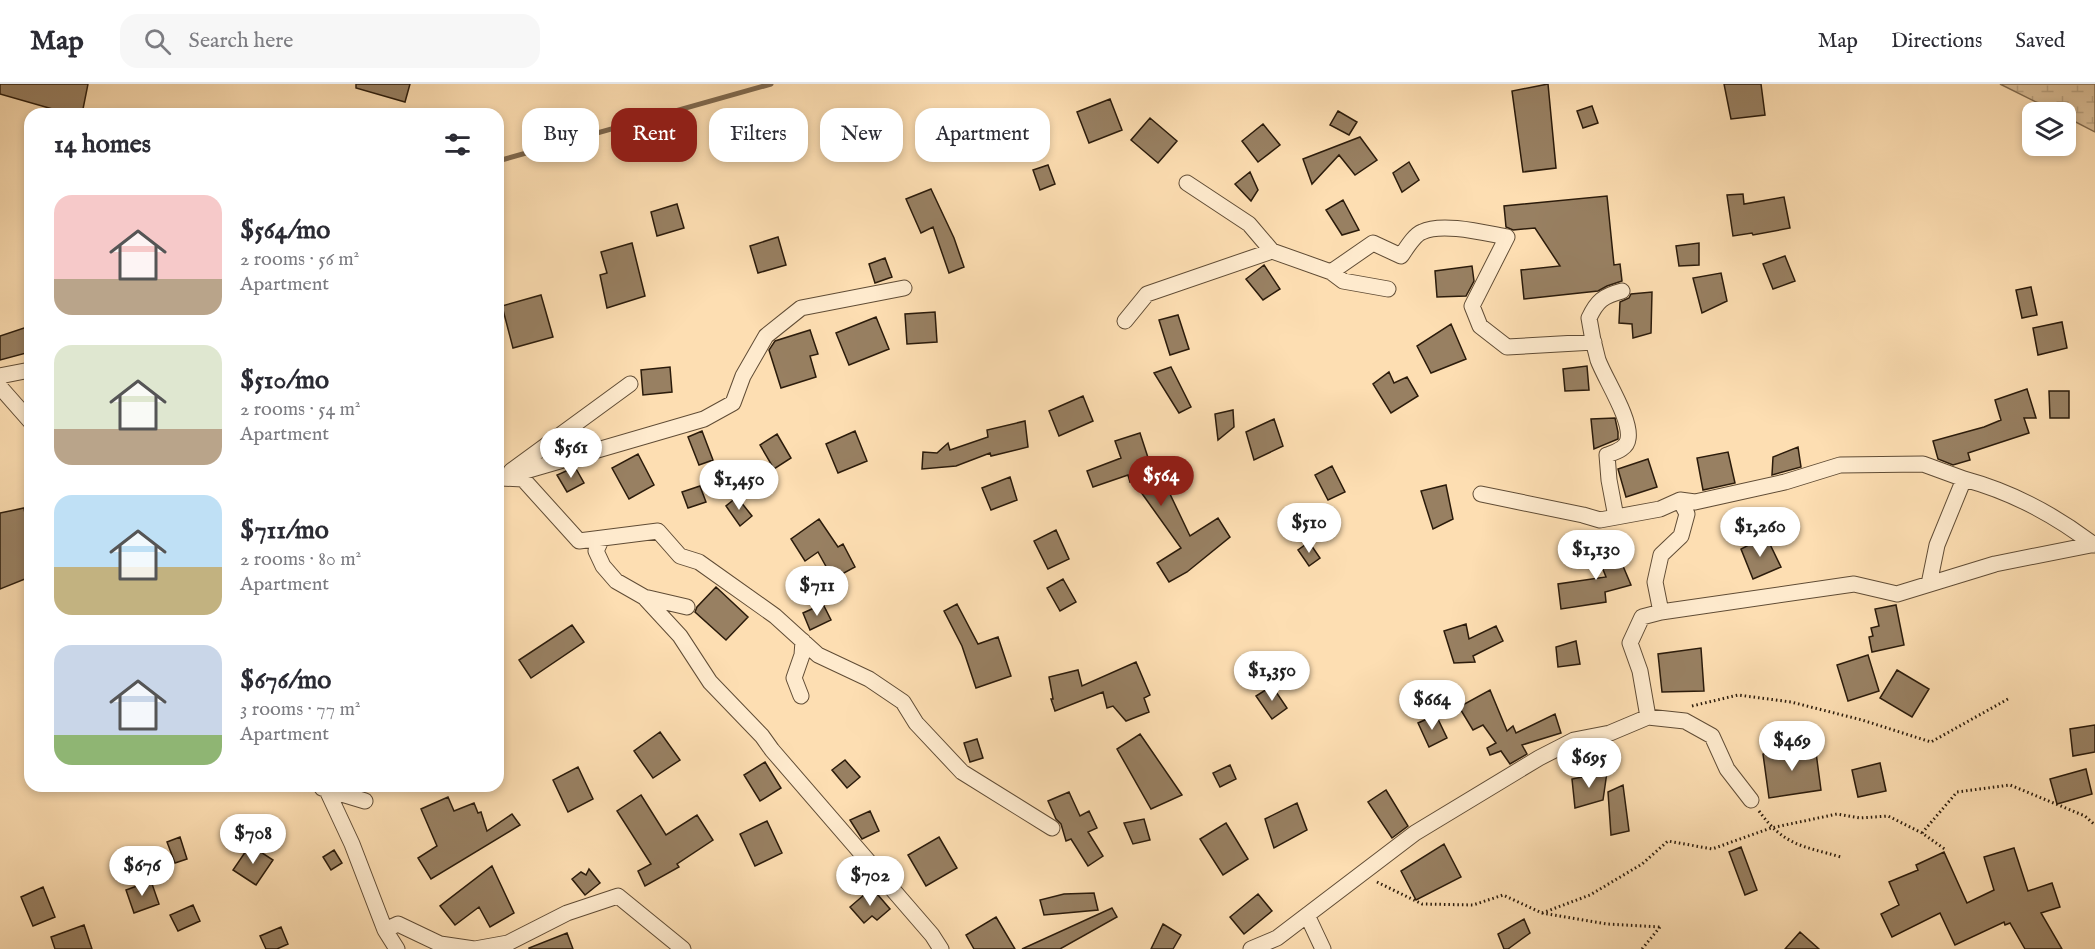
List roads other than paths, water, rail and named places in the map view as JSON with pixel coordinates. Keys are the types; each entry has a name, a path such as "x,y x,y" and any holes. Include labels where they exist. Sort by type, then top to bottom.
{"street":[{"path":"1187,183 1249,224 1272,251 1331,272 1343,281 1388,289"},
{"path":"1331,272 1373,243 1401,256 1421,232 1436,228 1459,229 1507,237 1472,306 1480,326 1507,347 1594,342"},
{"path":"1125,321 1147,294 1272,251"},
{"path":"504,477 704,419 733,403 743,376 766,336 801,308 904,288"},
{"path":"1616,517 1607,456 1625,447 1628,429 1599,360 1589,318 1594,308 1606,295 1622,291"},
{"path":"0,376 24,371"},
{"path":"504,475 630,384"},
{"path":"0,387 24,414"},
{"path":"1481,494 1600,520 1660,509 1680,500 1695,501 1785,482 1840,465 1923,464 1995,488 2033,506 2095,545"},
{"path":"504,478 524,479 579,541 658,531 680,556 699,562 776,616 818,655 869,679 903,702 916,723 962,772 1052,828"},
{"path":"1929,584 1937,545 1964,479"},
{"path":"1661,612 1655,582 1660,555 1681,536 1687,514 1680,500"},
{"path":"602,538 596,551 603,566 616,581 644,597 687,607"},
{"path":"1648,717 1640,671 1630,643 1642,617 1661,612 1854,584 1897,594 1995,564 2095,545"},
{"path":"644,597 680,636 710,682 762,736 932,935 941,949"},
{"path":"801,696 794,678 802,655 803,641"},
{"path":"1251,949 1277,938 1415,833 1539,758 1574,740 1610,733 1648,717 1685,721 1712,736 1727,769 1751,800"},
{"path":"325,792 352,844 385,930 397,949"},
{"path":"337,792 365,801"},
{"path":"385,930 398,924 440,944 475,949 508,943 567,913 618,896 683,949"},
{"path":"1306,915 1323,949"}],"waterway":[{"path":"504,159 771,84"}]}
